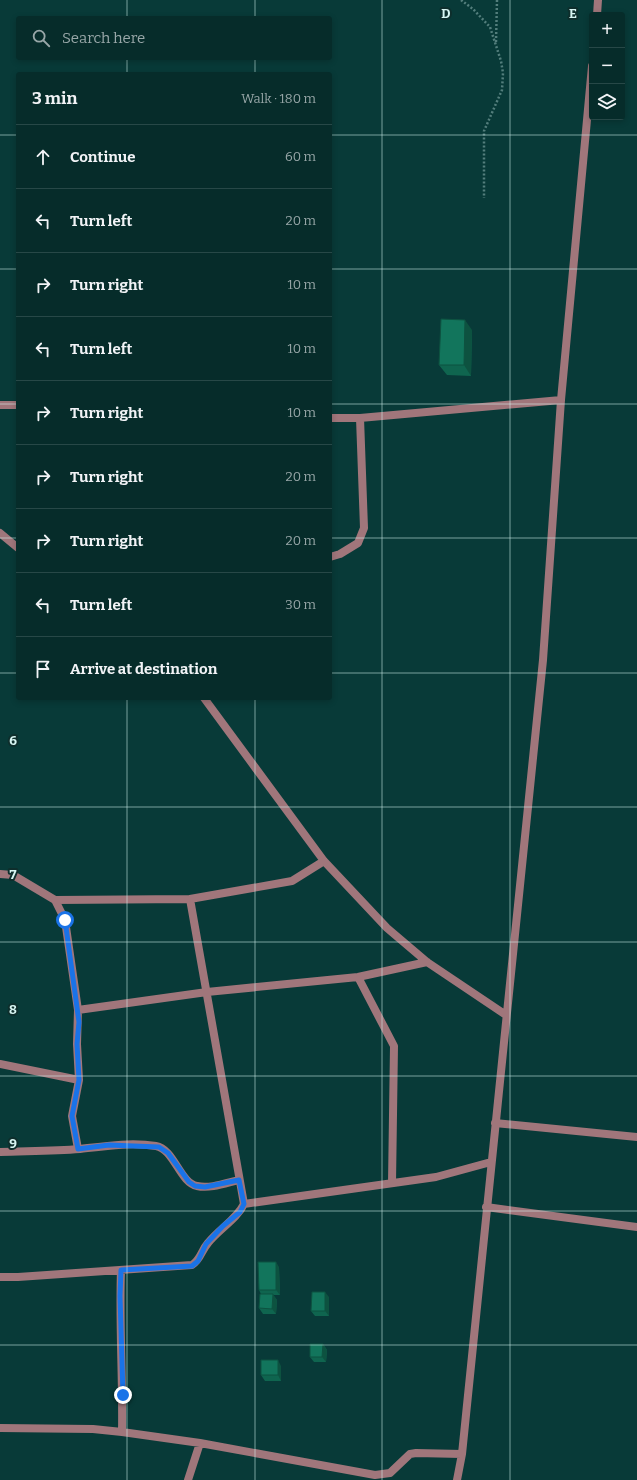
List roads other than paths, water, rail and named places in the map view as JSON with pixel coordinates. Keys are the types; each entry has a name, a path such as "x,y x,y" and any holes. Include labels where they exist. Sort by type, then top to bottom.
{"street":[{"path":"597,12 598,0"},
{"path":"456,1480 462,1454 543,660 561,400 590,84"},
{"path":"332,418 360,418 561,400"},
{"path":"0,405 16,405"},
{"path":"332,556 340,554 358,543 364,528 360,418"},
{"path":"0,533 16,546"},
{"path":"205,700 324,861 387,928 427,962 506,1015"},
{"path":"0,874 13,875 55,900 190,899 292,881 324,861"},
{"path":"0,1276 18,1278 192,1266 198,1261 206,1244 223,1226 240,1212 244,1204 239,1180 235,1143 190,899"},
{"path":"55,900 65,920 78,1010 77,1044 79,1080 72,1116 78,1149"},
{"path":"78,1010 206,992 358,977 427,962"},
{"path":"358,977 394,1046 392,1183"},
{"path":"0,1064 79,1080"},
{"path":"495,1123 637,1138"},
{"path":"0,1152 78,1149 109,1145 159,1147 168,1153 189,1182 195,1186 205,1187 239,1180"},
{"path":"244,1204 436,1177 491,1162"},
{"path":"486,1207 637,1227"},
{"path":"121,1270 122,1432"},
{"path":"0,1428 93,1429 122,1432 200,1443 375,1477 390,1473 410,1454 462,1454"},
{"path":"188,1480 200,1443"}]}
